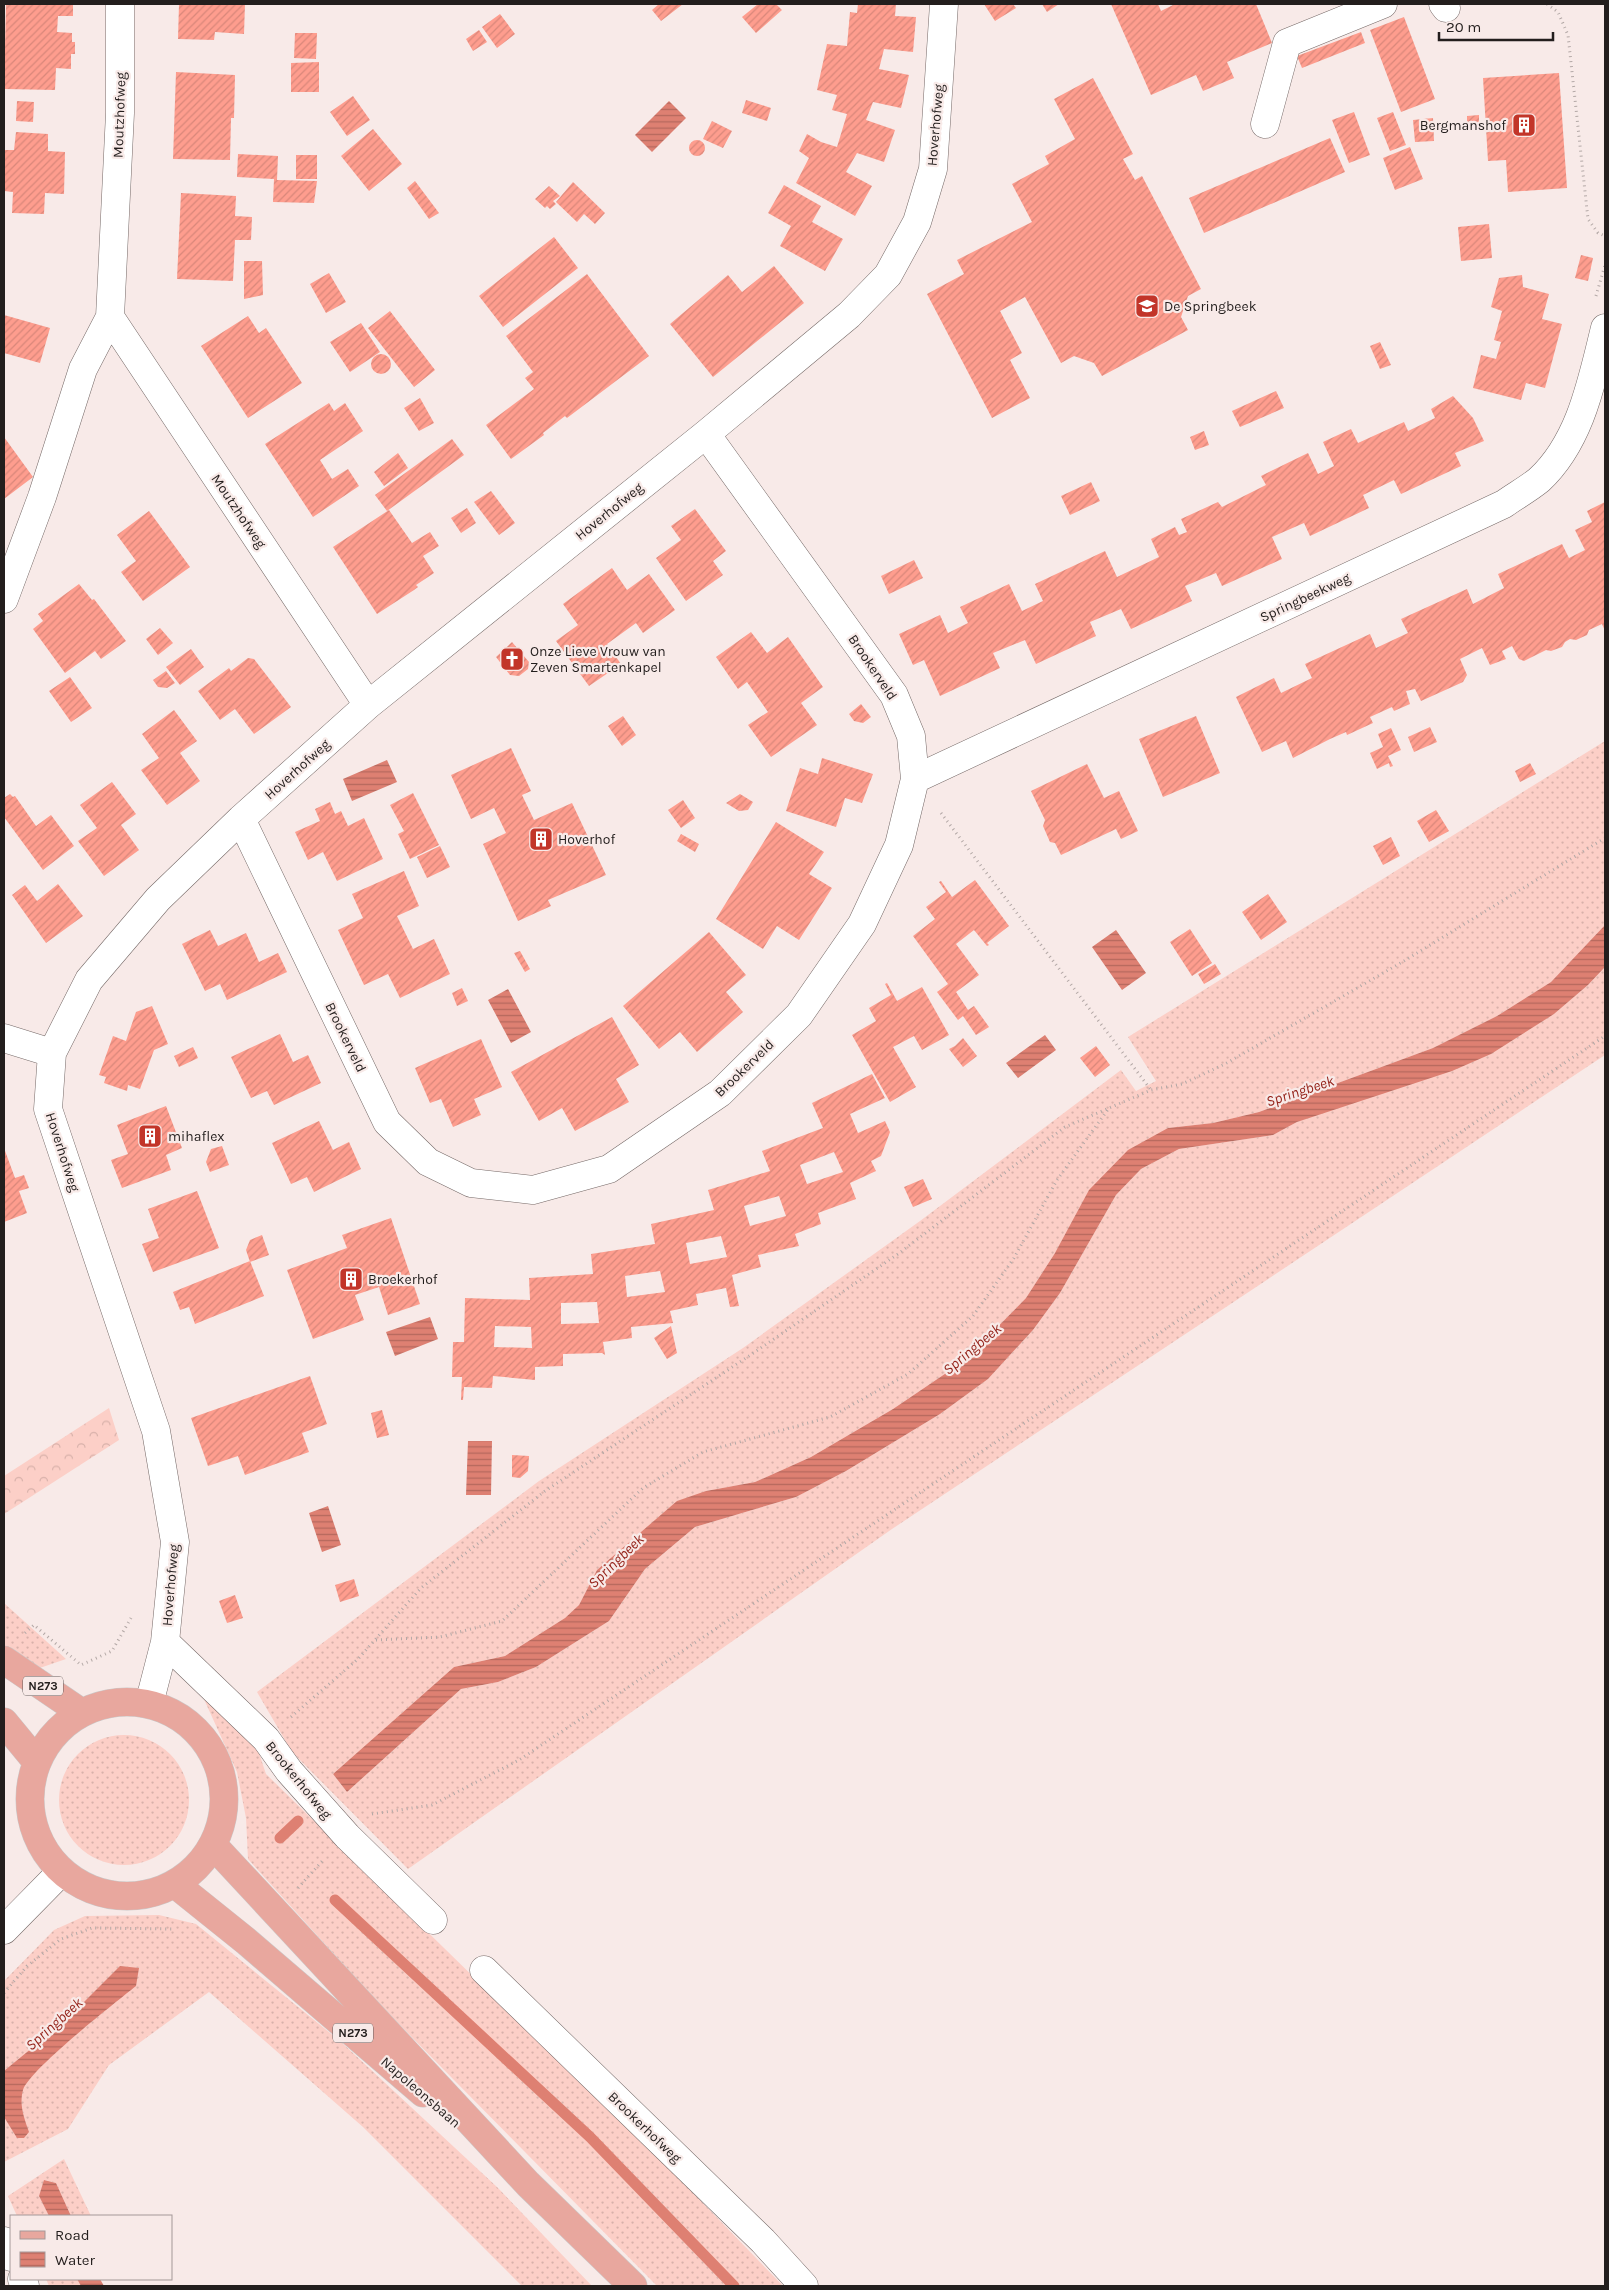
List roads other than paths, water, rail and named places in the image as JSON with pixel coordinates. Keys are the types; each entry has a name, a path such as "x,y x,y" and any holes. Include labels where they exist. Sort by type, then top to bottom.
{"main road":[{"name":"N273","path":"4,1660 82,1713"},
{"path":"126,1702 149,1704 176,1715 200,1734 216,1759 224,1788 223,1817 213,1845 197,1868 175,1884 146,1895 116,1896 87,1889 62,1872 42,1848 32,1820 30,1791 37,1762 48,1742 64,1726 82,1713 103,1705 126,1702"},
{"path":"4,1722 37,1762"},
{"name":"Napoleonsbaan","path":"213,1845 528,2184 633,2286"},
{"name":"Napoleonsbaan","path":"175,1884 246,1941 528,2184"}],"street":[{"name":"Moutzhofweg","path":"4,600 42,497 84,370 110,317 120,113 120,4"},
{"name":"Hoverhofweg","path":"149,1704 165,1642 175,1542 156,1431 48,1109 52,1053 90,980 158,899 240,819 368,705 706,434 850,315 888,275 913,230 933,169 944,4"},
{"path":"1265,124 1287,43 1383,4"},
{"name":"Moutzhofweg","path":"110,317 368,705"},
{"name":"Springbeekweg","path":"915,779 1504,504 1539,479 1565,447 1582,412 1605,328"},
{"name":"Brookerveld","path":"240,819 387,1122 428,1162 471,1183 533,1190 609,1168 720,1093 799,1015 862,924 899,845 915,779 911,736 894,694 706,434"},
{"path":"4,1038 52,1053"},
{"name":"Brookerhofweg","path":"165,1642 266,1739 289,1771 347,1836 433,1920"},
{"path":"4,1930 62,1872"},
{"name":"Brookerhofweg","path":"484,1970 763,2241 804,2286"},
{"path":"4,2241 10,2255"}],"water":[{"path":"669,101 686,118 652,152 635,135"},
{"path":"387,760 397,782 352,801 343,779"},
{"path":"1605,925 1605,967 1588,985 1554,1014 1491,1054 1452,1071 1297,1122 1273,1135 1179,1149 1141,1169 1116,1195 1060,1293 1033,1330 988,1379 940,1414 846,1471 796,1497 695,1527 645,1569 609,1621 536,1667 498,1682 461,1689 347,1792 333,1774 454,1667 505,1656 565,1618 579,1605 597,1570 677,1501 706,1491 755,1482 811,1457 893,1409 964,1361 1026,1298 1055,1253 1089,1190 1128,1150 1168,1128 1213,1123 1259,1112 1433,1048 1497,1016 1551,982"},
{"path":"1116,930 1146,973 1122,990 1092,947"},
{"path":"508,989 531,1032 511,1043 488,1000"},
{"path":"1045,1035 1056,1050 1018,1078 1006,1063"},
{"path":"430,1317 438,1339 395,1356 386,1332"},
{"path":"468,1441 492,1441 491,1495 466,1495"},
{"path":"328,1506 341,1545 322,1552 309,1513"},
{"path":"120,1966 139,1968 136,1986 74,2036 29,2080 23,2090 22,2106 29,2132 24,2138 17,2138 4,2117 4,2071 66,2020"},
{"path":"44,2180 56,2183 71,2215 48,2215 39,2196"},
{"path":"78,2280 101,2280 104,2286 81,2286"}],"waterway":[{"name":"Springbeek","path":"280,1838 298,1821"},
{"path":"335,1900 590,2137 734,2286"}],"place":[{"name":"Bergmanshof","path":"1524,125"},
{"name":"De Springbeek","path":"1147,306"},
{"name":"Onze Lieve Vrouw van Zeven Smartenkapel","path":"512,659"},
{"name":"Hoverhof","path":"541,839"},
{"name":"mihaflex","path":"150,1136"},
{"name":"Broekerhof","path":"351,1279"}]}
